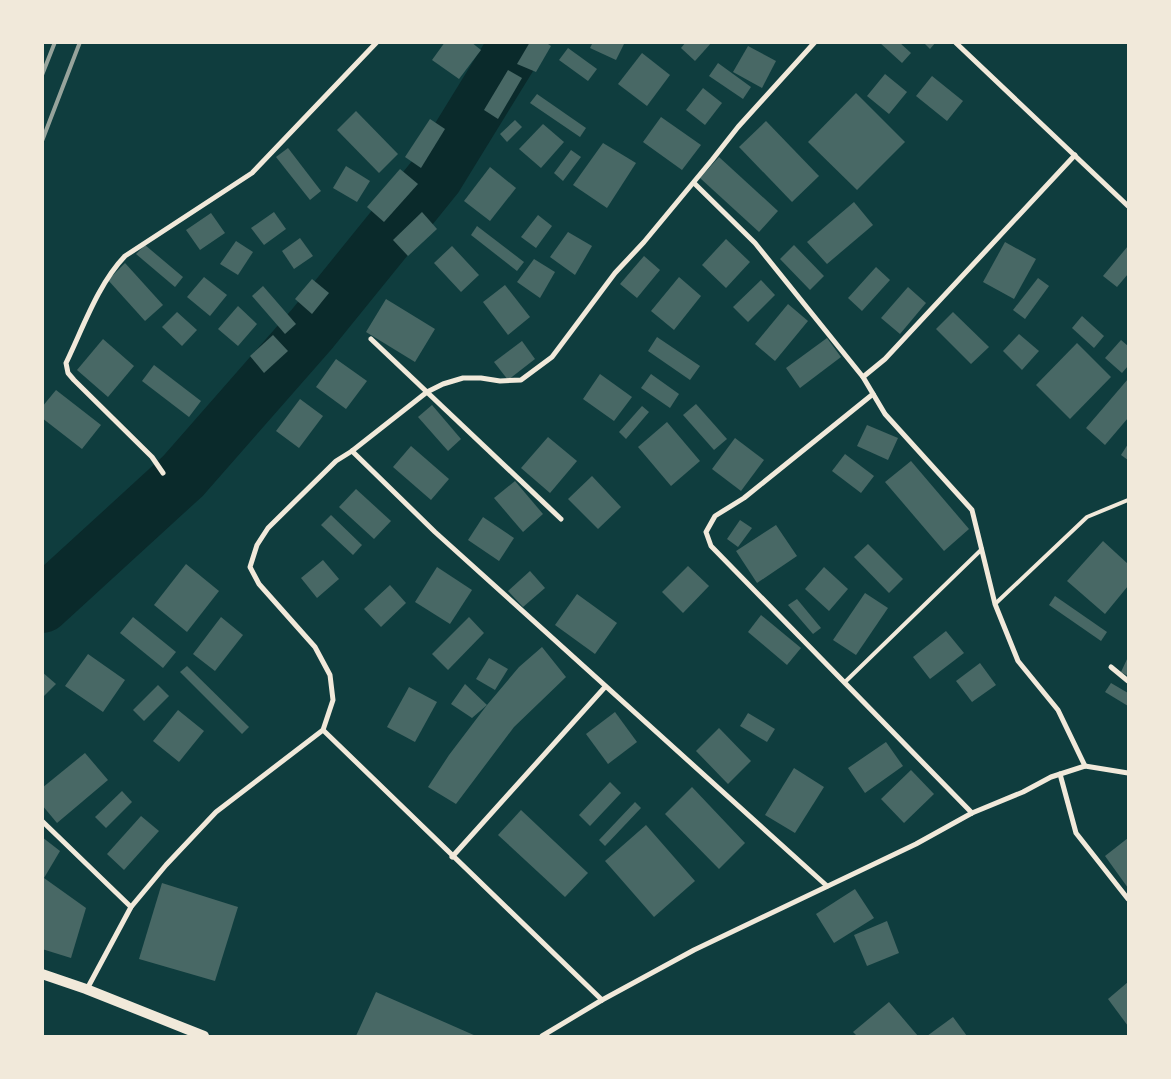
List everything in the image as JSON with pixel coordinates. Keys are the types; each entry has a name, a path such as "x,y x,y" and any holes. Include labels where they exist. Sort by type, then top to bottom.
{"main road":[{"path":"42,974 86,989 204,1036"}],"street":[{"path":"163,473 152,457 68,373 66,363 102,289 112,270 125,256 252,173 377,42"},
{"path":"955,42 1128,206"},
{"path":"86,989 131,907 166,865 216,812 323,730 333,700 330,675 315,647 259,584 250,566 257,545 268,528 336,461 352,451 427,392 443,384 463,378 500,381 521,380 552,357 615,273 694,183 738,127 813,43"},
{"path":"863,377 885,359 1075,155"},
{"path":"694,183 755,243 863,377 885,414 972,510 995,604 1018,660 1058,710 1086,766"},
{"path":"371,340 561,519"},
{"path":"874,394 744,498 715,516 706,532 711,546 972,813"},
{"path":"352,451 434,532 826,886"},
{"path":"1111,667 1128,681"},
{"path":"452,857 605,687"},
{"path":"323,730 452,857 602,1000"},
{"path":"542,1036 602,1000 694,950 916,844 972,813 1060,774 1086,766 1128,773"},
{"path":"1060,774 1076,833 1128,899"},
{"path":"42,821 131,907"}],"lane":[{"path":"995,604 1087,517 1128,500"},
{"path":"845,682 982,549"}],"building":[{"path":"445,42 471,42 481,50 459,79 432,60"},
{"path":"530,42 545,42 551,46 536,72 517,64"},
{"path":"593,42 625,42 616,60 590,48"},
{"path":"686,42 712,42 695,61 681,48"},
{"path":"879,42 899,42 911,53 902,63"},
{"path":"923,42 936,42 930,49"},
{"path":"748,46 776,61 762,88 733,72"},
{"path":"568,48 597,69 588,81 559,60"},
{"path":"642,53 670,75 647,106 618,84"},
{"path":"718,63 751,87 743,99 709,76"},
{"path":"508,70 522,78 498,119 484,110"},
{"path":"885,74 907,92 889,114 867,96"},
{"path":"932,76 963,101 947,121 916,96"},
{"path":"703,88 722,103 705,125 686,110"},
{"path":"856,93 905,142 857,190 808,142"},
{"path":"537,94 586,128 580,137 530,103"},
{"path":"356,111 398,154 379,173 337,130"},
{"path":"661,117 701,145 682,170 643,142"},
{"path":"430,119 445,129 421,168 405,157"},
{"path":"515,120 522,127 507,142 500,134"},
{"path":"766,121 819,176 792,202 739,147"},
{"path":"543,124 564,142 541,168 519,149"},
{"path":"603,143 636,163 607,208 573,185"},
{"path":"288,148 321,191 310,200 276,157"},
{"path":"571,150 581,157 563,181 554,173"},
{"path":"719,157 778,211 759,232 700,178"},
{"path":"346,166 370,181 357,202 333,188"},
{"path":"490,167 516,188 490,221 464,201"},
{"path":"400,169 418,184 384,222 367,207"},
{"path":"854,202 873,225 827,264 807,242"},
{"path":"274,212 286,229 264,245 251,228"},
{"path":"422,212 437,229 408,256 393,240"},
{"path":"211,213 225,233 200,250 186,230"},
{"path":"538,215 552,226 536,248 521,237"},
{"path":"477,226 524,262 517,271 471,235"},
{"path":"568,232 592,246 575,275 550,257"},
{"path":"300,238 313,256 294,269 282,251"},
{"path":"726,239 750,262 726,288 702,265"},
{"path":"236,241 253,252 238,275 220,264"},
{"path":"1005,242 1036,259 1014,299 983,282"},
{"path":"145,245 183,277 175,287 136,254"},
{"path":"794,245 824,276 810,290 780,259"},
{"path":"452,246 479,275 461,292 434,263"},
{"path":"1128,246 1128,274 1117,287 1103,276"},
{"path":"644,256 660,270 637,298 620,284"},
{"path":"534,259 555,272 540,298 517,282"},
{"path":"125,263 163,305 145,321 108,280"},
{"path":"876,267 890,280 862,311 848,298"},
{"path":"204,277 227,295 210,316 187,297"},
{"path":"679,277 701,296 674,330 651,311"},
{"path":"1038,278 1049,286 1025,319 1013,310"},
{"path":"312,279 329,293 312,314 295,299"},
{"path":"761,280 775,295 748,322 733,307"},
{"path":"505,285 530,317 508,335 483,302"},
{"path":"263,286 296,324 285,334 252,296"},
{"path":"908,287 926,303 900,334 881,318"},
{"path":"386,299 435,329 415,362 366,332"},
{"path":"788,304 808,321 775,361 755,344"},
{"path":"238,306 257,324 238,346 218,329"},
{"path":"177,312 197,330 182,346 162,327"},
{"path":"953,312 989,347 971,364 936,329"},
{"path":"1082,316 1104,336 1094,348 1072,328"},
{"path":"1019,334 1039,351 1022,370 1003,351"},
{"path":"273,335 288,351 264,373 250,356"},
{"path":"657,337 700,366 690,380 648,351"},
{"path":"827,338 841,357 800,388 786,368"},
{"path":"103,339 134,366 108,397 77,370"},
{"path":"1121,340 1128,346 1128,366 1122,373 1105,358"},
{"path":"522,341 535,359 508,380 494,362"},
{"path":"1077,343 1111,377 1070,419 1036,385"},
{"path":"336,359 367,381 346,409 316,387"},
{"path":"154,365 201,401 189,417 142,381"},
{"path":"600,374 632,397 614,421 583,399"},
{"path":"651,374 679,394 670,408 641,388"},
{"path":"1128,379 1128,418 1105,445 1086,428"},
{"path":"56,390 101,425 82,449 42,418 42,407"},
{"path":"300,399 323,416 299,448 276,431"},
{"path":"696,404 727,439 714,450 683,415"},
{"path":"432,405 461,439 448,451 418,417"},
{"path":"642,406 649,412 626,439 619,432"},
{"path":"667,422 700,461 671,486 638,447"},
{"path":"867,425 898,438 888,460 857,446"},
{"path":"548,437 577,461 550,493 521,468"},
{"path":"735,438 764,460 741,491 712,469"},
{"path":"1128,444 1128,460 1121,455"},
{"path":"411,446 449,479 431,500 393,467"},
{"path":"845,454 874,476 861,493 832,471"},
{"path":"911,461 969,529 944,551 885,482"},
{"path":"592,476 621,507 598,529 568,499"},
{"path":"515,481 543,514 523,532 494,498"},
{"path":"356,489 391,521 374,539 339,507"},
{"path":"331,515 362,545 353,555 321,525"},
{"path":"483,517 514,538 499,561 468,540"},
{"path":"740,520 752,528 738,547 727,539"},
{"path":"776,525 797,556 757,583 736,551"},
{"path":"1103,541 1128,564 1128,586 1105,614 1067,581"},
{"path":"868,544 903,579 889,593 854,557"},
{"path":"323,560 339,579 317,598 301,578"},
{"path":"186,564 219,591 187,632 154,605"},
{"path":"688,566 709,586 683,613 662,592"},
{"path":"437,567 472,590 450,624 415,602"},
{"path":"824,567 848,589 829,611 805,589"},
{"path":"530,571 545,588 523,607 508,591"},
{"path":"390,585 406,603 381,627 364,609"},
{"path":"865,593 888,608 856,655 833,640"},
{"path":"577,594 617,623 595,654 555,625"},
{"path":"1055,596 1107,632 1101,641 1049,605"},
{"path":"797,599 821,628 813,634 788,605"},
{"path":"761,615 801,648 787,665 748,632"},
{"path":"133,617 176,652 163,668 120,633"},
{"path":"221,617 243,635 215,671 193,654"},
{"path":"469,617 484,633 448,670 432,654"},
{"path":"946,631 964,653 930,679 913,657"},
{"path":"542,647 566,677 514,727 456,804 428,787 449,755 487,705 519,667"},
{"path":"88,654 125,680 103,712 65,686"},
{"path":"1128,657 1128,676 1121,672"},
{"path":"489,658 508,669 495,690 476,679"},
{"path":"980,663 996,685 972,702 956,681"},
{"path":"187,666 249,727 242,734 180,672"},
{"path":"42,672 56,684 42,698"},
{"path":"1111,683 1128,693 1128,706 1105,692"},
{"path":"465,684 487,705 472,718 451,704"},
{"path":"158,685 169,696 144,721 133,710"},
{"path":"409,687 437,702 415,742 387,727"},
{"path":"178,710 204,731 179,762 153,741"},
{"path":"615,712 637,742 608,764 586,734"},
{"path":"748,713 775,729 767,742 740,726"},
{"path":"719,728 751,761 728,784 696,751"},
{"path":"886,742 903,766 865,793 848,768"},
{"path":"85,753 108,780 57,823 42,805 42,788"},
{"path":"794,768 824,787 795,833 765,815"},
{"path":"911,770 934,794 904,823 881,799"},
{"path":"610,782 621,793 590,826 579,815"},
{"path":"692,787 745,843 719,869 665,814"},
{"path":"122,791 132,802 106,828 95,817"},
{"path":"635,802 641,808 605,846 599,840"},
{"path":"521,810 588,873 565,897 498,835"},
{"path":"141,816 159,831 124,870 107,854"},
{"path":"646,825 695,881 654,917 605,861"},
{"path":"42,837 60,851 44,878 42,877"},
{"path":"1128,838 1128,888 1105,856"},
{"path":"44,878 86,908 71,958 42,949 42,881"},
{"path":"162,883 238,907 215,981 139,959"},
{"path":"855,889 874,918 834,943 816,914"},
{"path":"887,921 899,953 867,966 854,935"},
{"path":"1128,982 1128,1026 1108,999"},
{"path":"376,992 476,1036 356,1036"},
{"path":"889,1002 918,1036 857,1036 853,1032"},
{"path":"953,1017 967,1036 927,1036"}],"waterway":[{"path":"42,605 183,476 312,329 435,177 518,42"}],"railway":[{"path":"42,75 55,42"},
{"path":"42,141 80,42"}]}
